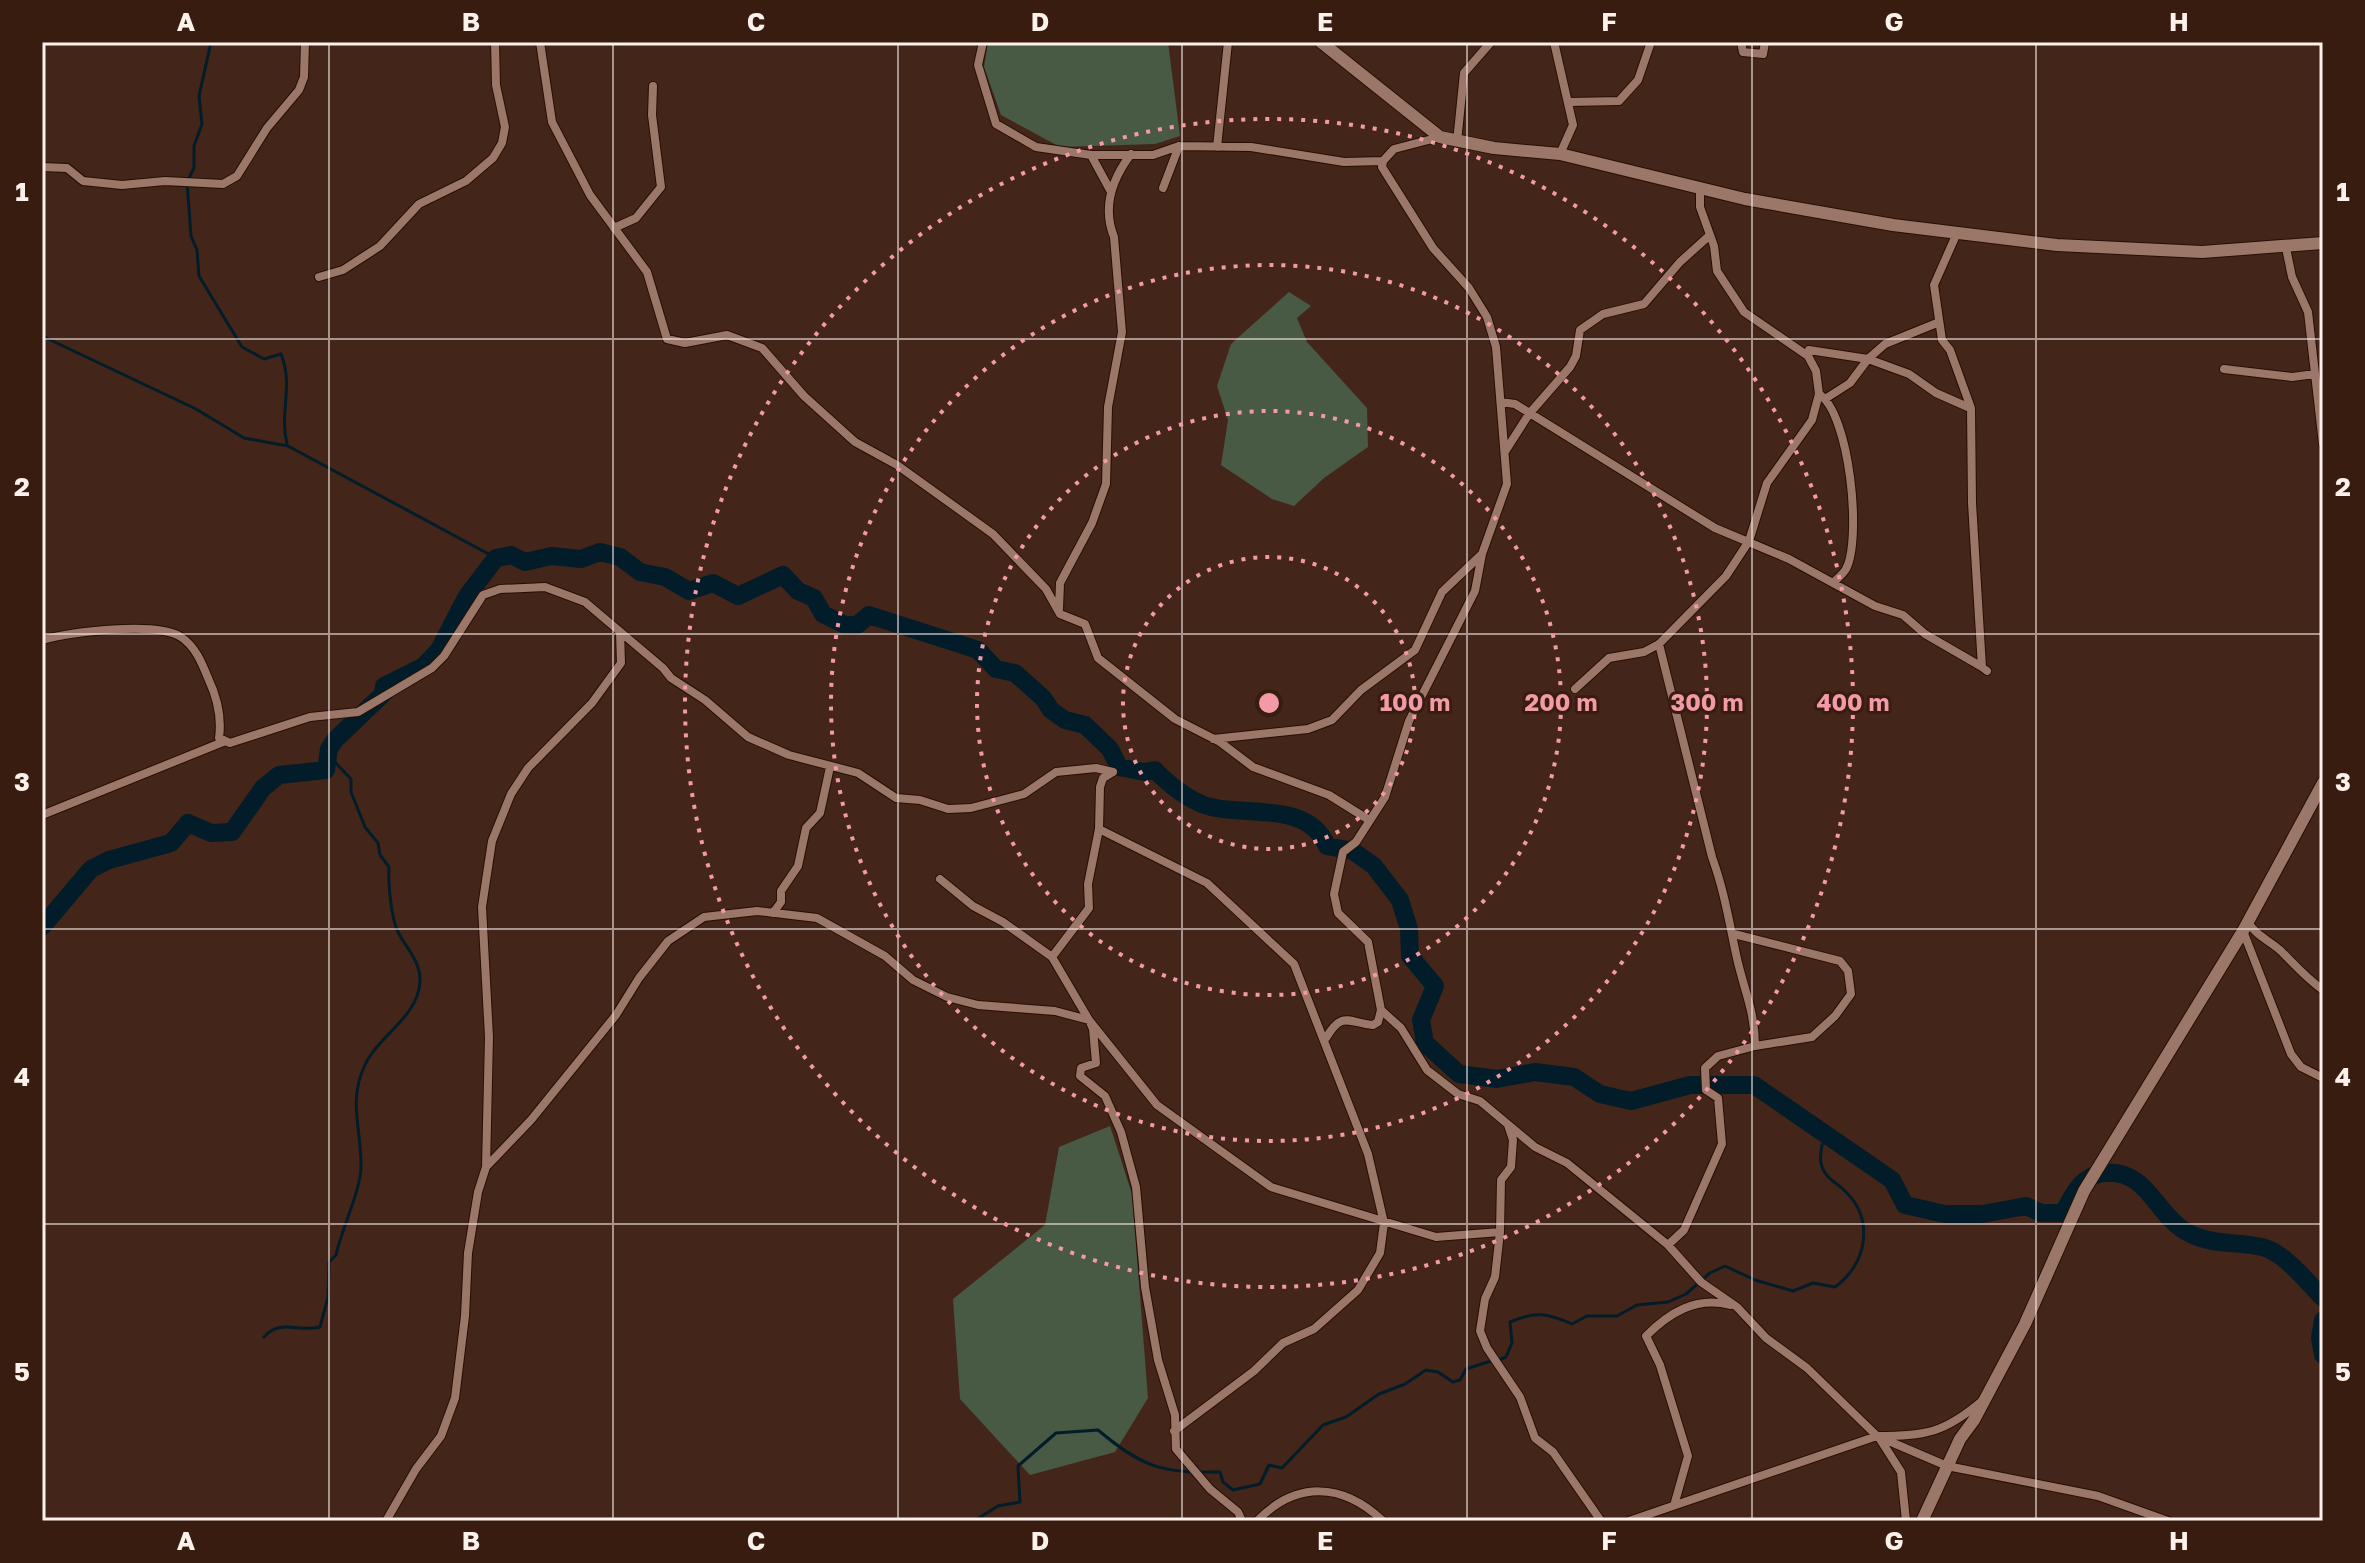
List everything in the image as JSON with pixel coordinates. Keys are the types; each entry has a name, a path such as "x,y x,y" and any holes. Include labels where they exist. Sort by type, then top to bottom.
{"street":[{"path":"42,167 67,168 83,181 223,184 237,176 267,128 299,90 304,77 305,42"},
{"path":"319,277 343,270 380,246 419,204 441,190 466,181 493,158 505,127 496,85 495,42"},
{"path":"540,42 552,122 590,195 647,272 667,339 685,343 727,335 762,348 782,373 855,442 897,465 993,534 1046,589 1060,614 1085,624 1098,658 1175,719 1253,767 1329,795 1369,820"},
{"path":"983,42 978,65 996,124 1036,147 1091,155 1153,155 1179,146 1251,147 1344,162 1383,161 1394,149 1440,137"},
{"path":"1217,147 1228,42"},
{"path":"1321,42 1440,137 1457,142 1560,154 1828,215 2057,245 2202,252 2323,243"},
{"path":"1457,142 1464,73 1491,42"},
{"path":"1554,42 1573,125 1560,154"},
{"path":"1570,102 1619,101 1638,80 1651,42"},
{"path":"1741,42 1743,52 1763,54 1765,42"},
{"path":"614,228 636,218 661,187 652,115 653,86"},
{"path":"1163,188 1179,146"},
{"path":"1060,614 1060,583 1092,523 1106,484 1108,407 1122,332 1114,237 1109,224 1110,190 1131,154"},
{"path":"1091,155 1110,190"},
{"path":"1326,1038 1334,1023 1344,1020 1373,1025 1378,1022 1381,1010 1368,942 1338,913 1334,894 1343,852 1356,842 1385,797 1400,760 1409,721 1475,591 1482,554 1507,484 1494,336 1487,317 1397,195 1383,161"},
{"path":"1699,186 1700,207 1710,235 1717,271 1744,312 1808,356 1816,371 1822,396 1844,442 1854,494 1850,550 1846,568 1833,583"},
{"path":"1501,402 1515,404 1715,528 1749,541 1875,606 1903,615 1925,634 1984,669 1972,503 1971,408 1937,323 1934,285 1957,233"},
{"path":"1505,452 1529,414 1570,367 1576,356 1580,330 1603,314 1644,304 1680,262 1710,235"},
{"path":"2286,248 2292,277 2308,312 2323,444"},
{"path":"1575,689 1609,658 1644,652 1659,644 1726,576 1749,541 1767,483 1812,420 1822,396 1850,383 1868,359 1885,344 1937,323"},
{"path":"1809,350 1868,359 1909,374 1936,393 1971,408"},
{"path":"2224,369 2292,377 2315,374"},
{"path":"1211,739 1308,729 1332,720 1361,690 1415,650 1442,592 1482,554"},
{"path":"42,815 223,742 230,743 310,717 358,712 432,668 444,656 464,620 489,592 524,586 562,592 585,602 671,678 705,700 748,737 830,767 858,773 896,798 920,800 948,809 971,808 1024,794 1056,772 1096,768 1113,772 1103,778 1100,787 1099,829 1088,884 1089,908 1052,957"},
{"path":"42,640 78,631 148,627 184,638 195,651 217,697 219,738 223,742"},
{"path":"386,1521 416,1469 441,1436 455,1398 465,1316 468,1253 478,1192 486,1167 489,1037 482,907 492,841 511,794 528,768 598,695 621,663 620,631"},
{"path":"1659,644 1755,1016 1755,1046"},
{"path":"773,913 798,866 806,828 820,813 830,767"},
{"path":"1922,1521 1947,1466 1988,1396 2084,1191 2246,926 2323,783"},
{"path":"1099,829 1207,883 1294,964 1326,1038 1368,1154 1384,1223 1380,1253 1358,1290 1314,1329 1283,1343 1254,1371 1174,1431"},
{"path":"940,879 973,906 1003,922 1052,957 1089,1020 1093,1029 1096,1063 1081,1068 1080,1076 1105,1096 1121,1132 1136,1187 1145,1287 1158,1360 1175,1415 1176,1449 1210,1489 1238,1512 1242,1521"},
{"path":"486,1167 531,1120 616,1015 639,978 668,941 704,917 773,913 817,918 885,956 913,980 947,997 978,1005 1055,1011 1089,1020 1157,1105 1271,1187 1436,1237 1500,1232"},
{"path":"2246,926 2281,951 2296,969 2323,990"},
{"path":"2246,926 2291,1054 2301,1067 2323,1078"},
{"path":"1668,1245 1684,1230 1722,1144 1718,1098 1706,1090 1705,1068 1718,1056 1755,1046 1812,1037 1851,994 1852,982 1840,961 1734,934"},
{"path":"1381,1010 1401,1028 1427,1070 1458,1094 1480,1101 1535,1147 1567,1163 1668,1245 1701,1282 1737,1307 1766,1338 1807,1368 1877,1436 1893,1453 1901,1472 1906,1521"},
{"path":"1508,1125 1513,1140 1511,1167 1501,1180 1495,1277 1485,1299 1480,1331 1487,1348 1520,1397 1535,1438 1553,1452 1601,1521"},
{"path":"1675,1502 1688,1456 1660,1365 1646,1336 1683,1307 1719,1302 1737,1307"},
{"path":"1629,1521 1675,1502 1715,1493 1877,1436 1917,1436 1938,1432 1988,1396"},
{"path":"1877,1436 1947,1466 2098,1496 2168,1521"},
{"path":"1257,1521 1274,1504 1301,1491 1342,1496 1362,1504 1383,1521"}],"green space":[{"path":"988,42 1168,42 1180,136 1155,144 1060,147 1001,115 984,67"},
{"path":"1289,292 1311,306 1297,318 1307,342 1367,408 1368,447 1324,478 1294,506 1272,499 1221,465 1228,420 1217,386 1231,344"},
{"path":"1110,1126 1132,1194 1148,1398 1115,1452 1030,1475 960,1399 953,1299 1045,1225 1059,1147"}],"waterway":[{"path":"211,42 199,96 202,124 194,146 194,168 187,182 191,236 197,250 199,276 242,347 264,359 281,354 287,388 287,444"},
{"path":"42,336 196,409 244,438 288,446 496,558"},
{"path":"42,927 91,869 109,860 171,843 188,823 211,833 232,832 263,788 279,775 326,770 329,749 335,740 383,694 384,686 424,666 439,650 467,596 496,558 511,555 525,562 551,556 581,559 600,552 620,557 640,572 665,577 689,591 713,583 738,596 783,575 798,591 814,598 823,614 845,625 857,625 869,615 978,650 996,669 1015,673 1065,720 1085,725 1110,749 1119,767 1144,772 1155,770 1196,802 1211,807 1292,817 1318,832 1327,846 1353,851 1374,866 1400,900 1409,929 1410,956 1435,986 1421,1020 1425,1043 1459,1074 1497,1079 1535,1072 1574,1077 1600,1094 1631,1101 1690,1085 1754,1085 1892,1180 1905,1205 1945,1214 1982,1214 2026,1206 2041,1213 2063,1213 2083,1182 2096,1175 2118,1173 2140,1184 2185,1231 2204,1239 2270,1250 2295,1268 2323,1298"},
{"path":"264,1337 277,1328 320,1327 328,1297 329,1262 336,1255 360,1178 356,1105 359,1080 370,1056 413,1005 420,981 416,961 396,926 390,900 389,867 380,855 378,843 365,827 351,792 351,779 329,756"},
{"path":"1499,1360 1506,1357 1512,1343 1510,1322 1534,1315 1572,1324 1587,1316 1617,1316 1637,1305 1668,1302 1686,1294 1710,1273 1725,1266 1755,1280 1793,1291 1813,1283 1835,1287 1846,1277 1860,1254 1863,1228 1861,1215 1854,1203 1823,1168 1822,1145 1830,1135"},
{"path":"2323,1320 2320,1338 2323,1355"},
{"path":"974,1521 998,1506 1020,1502 1018,1466 1056,1433 1098,1430 1128,1453 1154,1466 1220,1472 1223,1482 1233,1490 1260,1484 1269,1465 1282,1468 1323,1425 1346,1417 1379,1394 1405,1384 1426,1370 1438,1372 1453,1382 1460,1380 1466,1369 1491,1361"}]}
